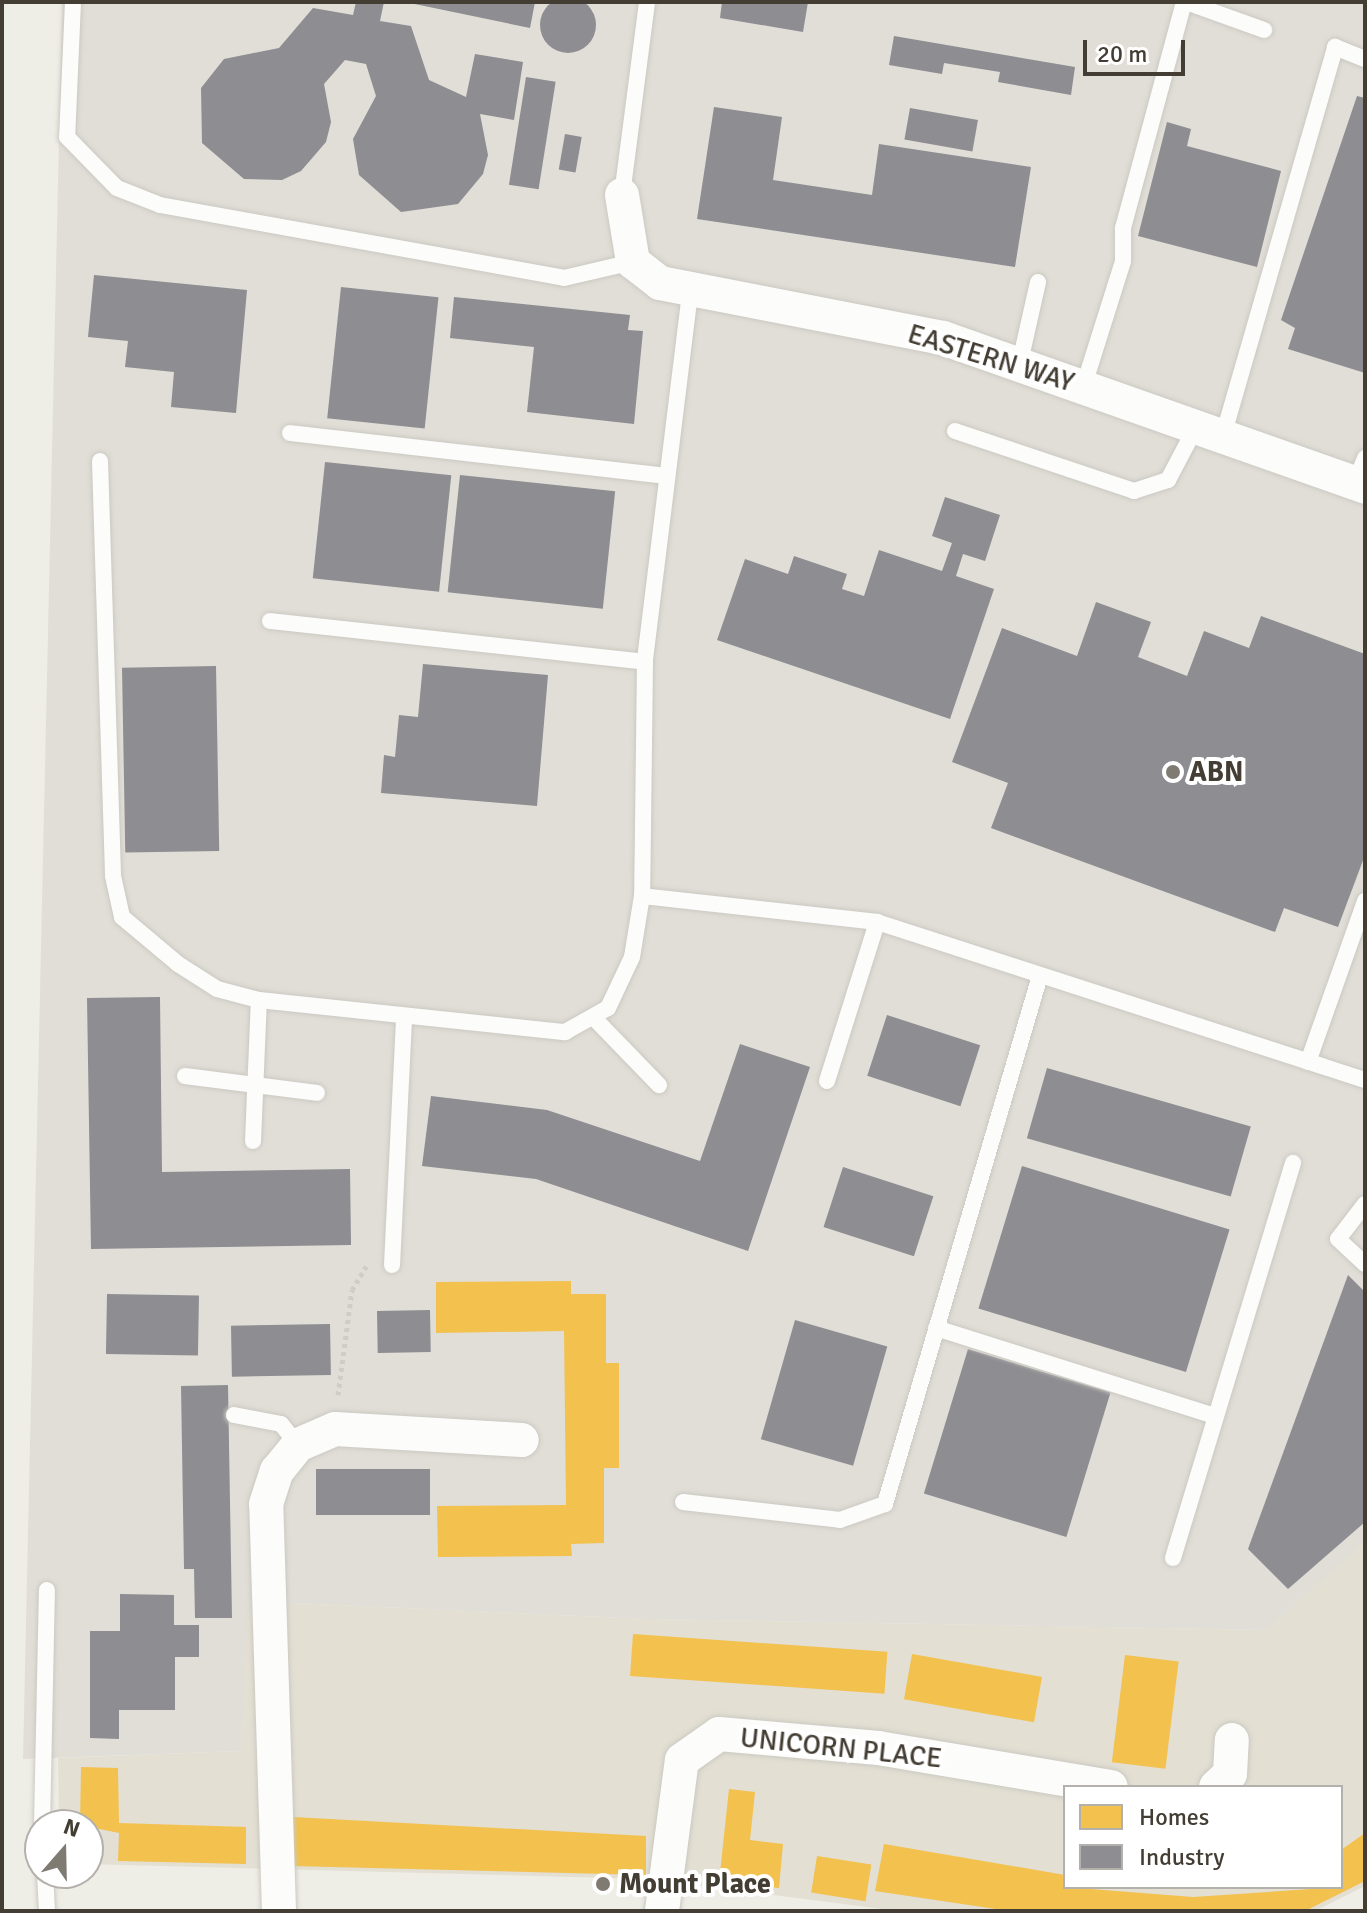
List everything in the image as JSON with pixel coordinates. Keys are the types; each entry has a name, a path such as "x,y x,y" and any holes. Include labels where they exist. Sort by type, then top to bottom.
{"street":[{"path":"622,195 633,262"},
{"name":"EASTERN WAY","path":"633,262 660,283 690,293 943,338 1020,362 1209,432 1362,476"},
{"path":"279,1911 266,1504 277,1471 298,1445 335,1429 522,1440"},
{"name":"UNICORN PLACE","path":"662,1911 682,1760 719,1734 878,1748 1099,1785"},
{"path":"1218,1785 1230,1774 1232,1740"}],"lane":[{"path":"73,2 67,137 117,188 160,205 564,278 633,262"},
{"path":"622,195 647,2"},
{"path":"1084,385 1123,261 1123,228 1185,2 1264,30"},
{"path":"955,431 1134,491 1168,480 1209,432 1335,47 1365,59"},
{"path":"1020,362 1038,282"},
{"path":"100,461 113,876 122,917 217,989 259,1000 404,1019 565,1032 608,1008 632,957 642,896 645,662 690,293"},
{"path":"290,433 666,476"},
{"path":"270,621 645,662"},
{"path":"642,896 877,922 1039,979 1365,1080"},
{"path":"1308,1062 1365,901"},
{"path":"827,1081 877,922"},
{"path":"683,1502 840,1520 885,1504 1039,979"},
{"path":"253,1141 259,1000"},
{"path":"593,1017 659,1085"},
{"path":"392,1265 404,1019"},
{"path":"185,1076 256,1081 317,1093"},
{"path":"1173,1558 1293,1163"},
{"path":"1365,1204 1338,1239 1365,1264"},
{"path":"936,1328 1215,1416"},
{"path":"234,1415 281,1424 298,1445"},
{"path":"42,1809 47,1590"},
{"path":"46,1889 47,1911"}],"path":[{"path":"335,1429 345,1323 368,1247"}],"shaded area":[{"path":"62,2 1365,2 1365,1542 1267,1630 648,1619 249,1601 241,1751 23,1759"},
{"path":"1365,1542 1365,1886 1315,1911 898,1911 649,1879 104,1864 104,1809 59,1809 58,1758 241,1751 248,1601 648,1619 1266,1630"}],"building: Homes":[{"path":"571,1281 571,1294 606,1294 606,1363 619,1363 619,1468 604,1468 604,1543 571,1544 572,1556 438,1557 437,1506 566,1505 564,1331 436,1333 436,1282"},
{"path":"633,1634 887,1652 884,1694 630,1676"},
{"path":"912,1654 1042,1677 1034,1722 904,1699"},
{"path":"1125,1655 1179,1662 1165,1769 1112,1762"},
{"path":"81,1767 118,1768 119,1823 246,1827 246,1864 118,1861 119,1833 104,1830 104,1809 80,1809"},
{"path":"729,1789 755,1792 750,1840 783,1844 779,1888 719,1882"},
{"path":"293,1817 646,1836 646,1875 292,1866"},
{"path":"1365,1833 1365,1881 1305,1911 1009,1911 875,1891 884,1844 1063,1875 1063,1889 1193,1897 1343,1889 1343,1849"},
{"path":"817,1856 871,1865 866,1901 811,1893"}],"building: Industry":[{"path":"557,-1 579,-1 594,14 594,36 579,51 557,51 542,36 542,14"},
{"path":"356,2 384,2 380,21 411,26 429,80 466,97 475,54 523,62 514,120 480,114 488,155 483,174 458,204 401,212 359,175 353,139 376,96 366,64 345,60 324,84 331,122 326,142 301,171 282,180 244,179 202,143 201,88 224,59 279,48 313,8 353,15"},
{"path":"405,2 535,2 530,28"},
{"path":"722,2 808,2 803,32 720,18"},
{"path":"894,36 1075,67 1071,95 998,82 1000,72 944,63 942,74 889,65"},
{"path":"526,77 556,82 539,189 509,185"},
{"path":"1357,96 1365,98 1365,373 1288,349 1295,328 1281,320"},
{"path":"714,107 782,117 773,180 872,195 879,144 1031,167 1015,267 697,219"},
{"path":"910,108 978,120 972,151 904,140"},
{"path":"1167,122 1191,129 1187,146 1281,171 1257,267 1138,236"},
{"path":"565,134 582,137 575,172 559,169"},
{"path":"94,275 247,290 236,413 171,407 174,372 125,367 128,341 88,337"},
{"path":"341,287 438,297 425,429 327,418"},
{"path":"454,297 630,315 628,330 643,331 634,424 527,412 534,347 450,338"},
{"path":"325,462 451,475 439,592 313,578"},
{"path":"460,475 615,491 603,609 448,592"},
{"path":"945,497 1000,515 985,561 963,554 956,576 994,589 950,719 717,640 745,559 788,574 794,556 847,574 842,589 864,596 879,550 942,571 952,543 932,536"},
{"name":"ABN","path":"1096,602 1151,622 1138,657 1187,676 1204,631 1249,648 1261,616 1365,654 1365,855 1338,927 1284,908 1275,932 991,828 1008,783 952,762 1002,628 1077,656"},
{"path":"423,664 548,675 537,806 381,793 384,755 395,757 399,715 418,717"},
{"path":"216,666 219,851 125,853 122,668"},
{"path":"160,997 162,1172 350,1169 351,1245 91,1249 87,998"},
{"path":"887,1015 980,1045 960,1106 867,1076"},
{"path":"740,1044 810,1067 748,1251 536,1179 422,1166 431,1096 547,1110 700,1161"},
{"path":"1047,1068 1251,1126 1231,1197 1027,1138"},
{"path":"1022,1166 1230,1229 1186,1372 978,1308"},
{"path":"843,1167 933,1196 914,1256 824,1227"},
{"path":"1348,1275 1365,1292 1365,1522 1288,1589 1248,1549"},
{"path":"107,1294 199,1296 198,1356 106,1354"},
{"path":"430,1310 431,1352 378,1353 377,1311"},
{"path":"795,1320 887,1346 853,1466 761,1439"},
{"path":"330,1324 331,1375 232,1377 231,1326"},
{"path":"968,1349 1110,1393 1066,1537 924,1493"},
{"path":"228,1385 232,1618 195,1618 194,1569 184,1569 181,1386"},
{"path":"316,1469 430,1469 430,1515 316,1515"},
{"path":"120,1594 174,1595 174,1625 199,1625 199,1657 175,1657 175,1710 119,1710 119,1739 90,1738 90,1631 120,1631"}],"place":[{"name":"ABN","path":"1173,772"},
{"name":"Mount Place","path":"603,1884"}]}
